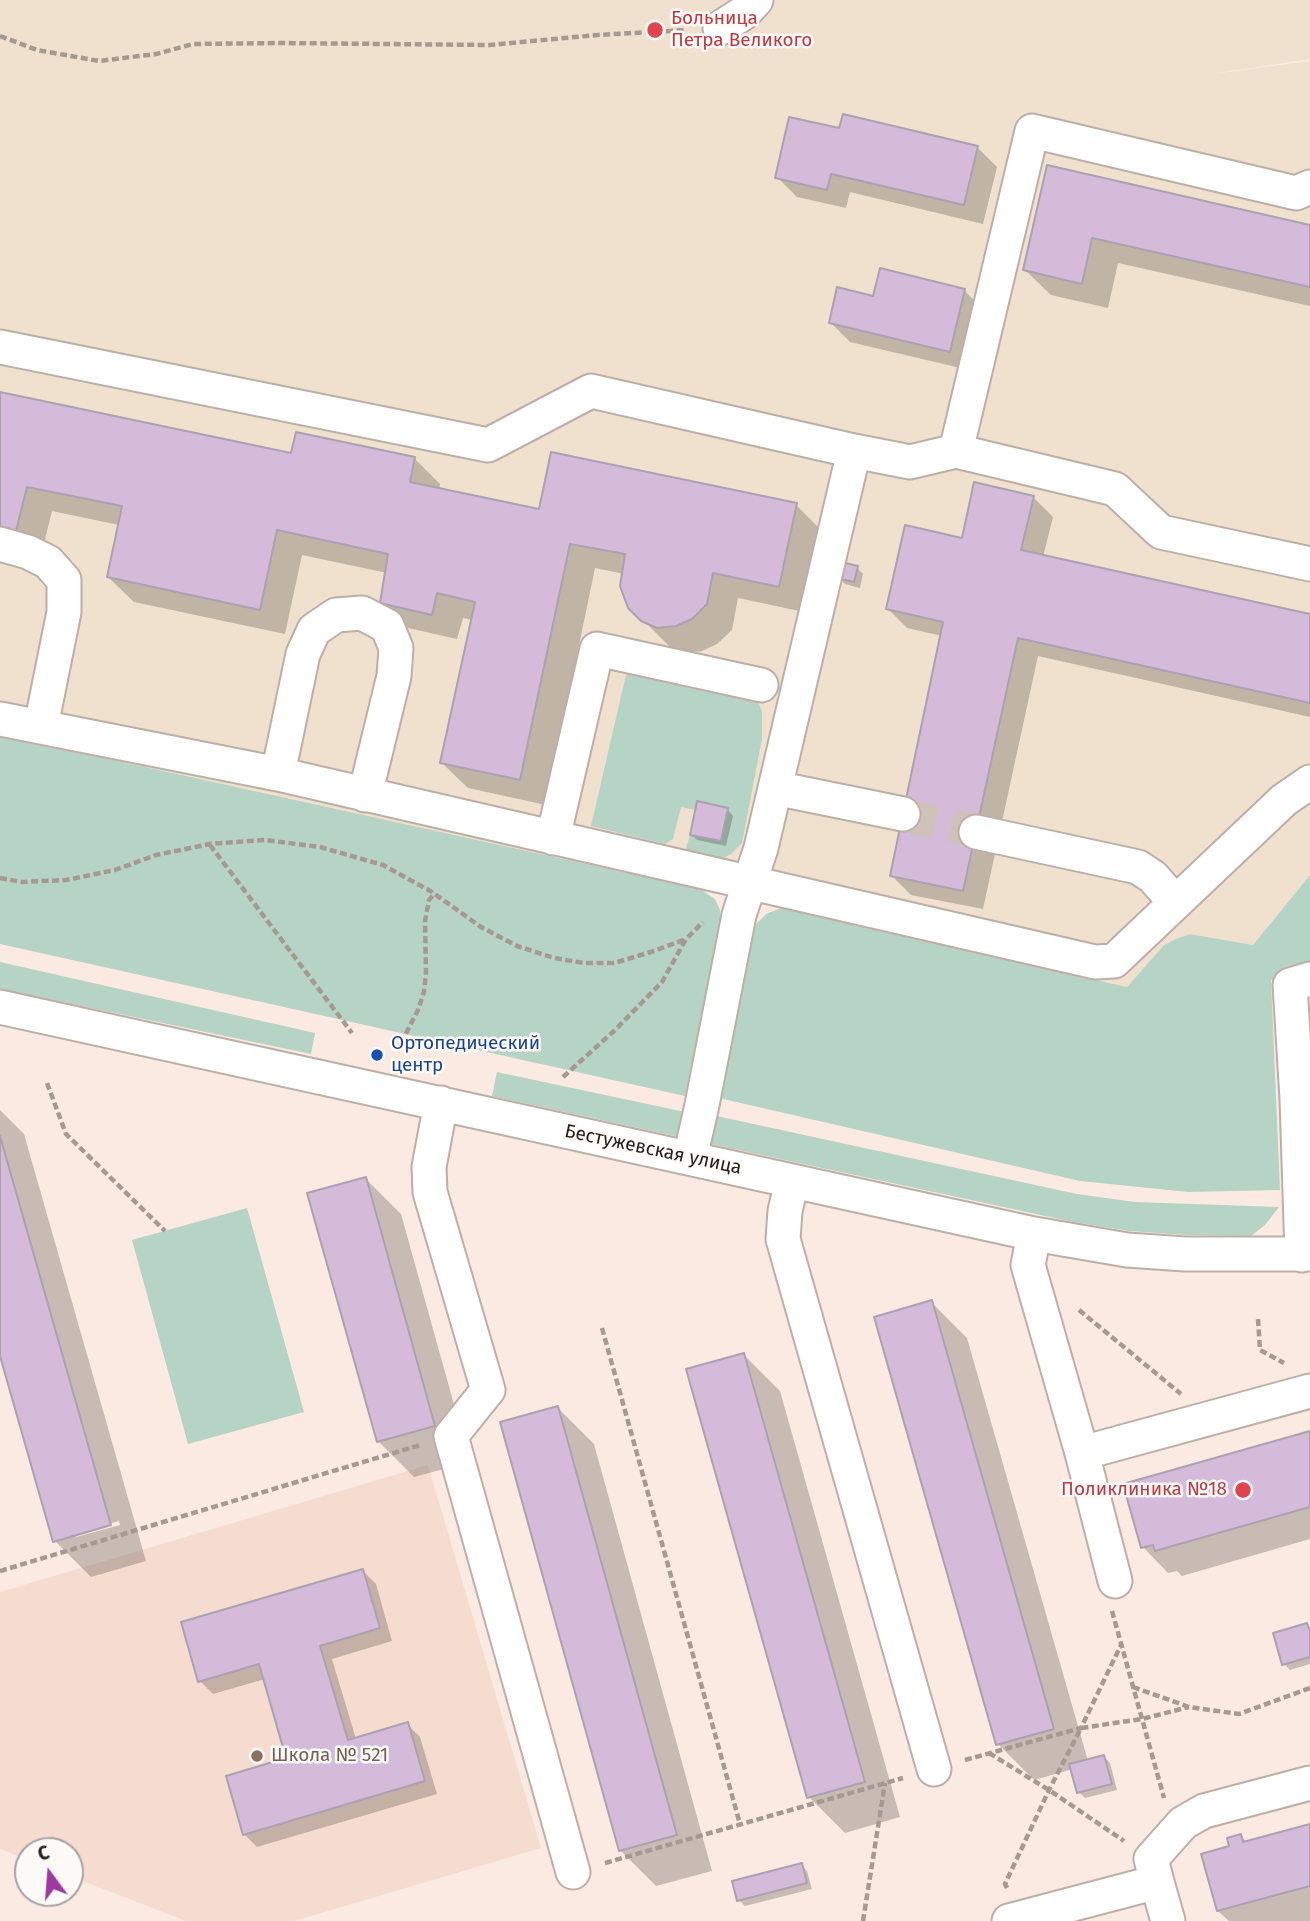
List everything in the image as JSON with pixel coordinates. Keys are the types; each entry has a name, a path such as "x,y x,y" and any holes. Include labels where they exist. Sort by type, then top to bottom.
{"street":[{"path":"720,28 745,12 756,0"},
{"path":"956,452 1032,131 1296,193 1310,187"},
{"path":"0,347 488,444 591,391 854,452 910,462 956,452 1115,489 1160,532 1310,564"},
{"path":"690,1158 739,915 761,848 854,452"},
{"path":"0,544 28,552 48,562 64,580 64,612 41,726"},
{"path":"278,774 303,654 314,630 336,615 362,613 387,626 396,648 394,676 365,795"},
{"path":"553,838 597,649 761,685"},
{"path":"0,719 278,774 1095,962 1114,961 1284,800 1310,782"},
{"path":"775,788 903,814"},
{"path":"976,832 1138,867 1153,877 1175,902"},
{"path":"1306,1254 1304,1099 1290,985 1310,979"},
{"name":"Бестужевская улица","path":"0,1007 1034,1234 1127,1250 1185,1254 1306,1254"},
{"path":"441,1103 429,1167 430,1192 488,1390 452,1436 573,1872"},
{"path":"792,1181 785,1211 783,1239 934,1769"},
{"path":"1034,1234 1028,1265 1082,1453 1115,1581"},
{"path":"1082,1453 1210,1418 1300,1378"},
{"path":"1014,1920 1154,1870 1183,1823 1204,1811 1310,1783"},
{"path":"1154,1870 1168,1921"}],"path":[{"path":"0,36 37,50 99,61 156,54 192,44 490,45 720,28"},
{"path":"0,877 22,882 66,880 115,870 156,855 210,844 265,840 320,848 383,865 435,893 481,928 517,946 554,958 584,963 614,963 686,939"},
{"path":"210,844 352,1033"},
{"path":"401,1043 424,992 425,920 429,900 435,893"},
{"path":"563,1077 614,1031 662,982 686,939 707,919"},
{"path":"47,1083 66,1134 165,1231"},
{"path":"1079,1310 1210,1418"},
{"path":"1258,1319 1259,1350 1300,1378"},
{"path":"602,1328 740,1824"},
{"path":"0,1571 452,1436"},
{"path":"1115,1581 1107,1593 1132,1687 1169,1814 1183,1823"},
{"path":"1014,1920 1005,1884 1121,1645"},
{"path":"1132,1687 1189,1707 1239,1714 1310,1688"},
{"path":"573,1872 1081,1728 1142,1719 1189,1707"},
{"path":"989,1753 1049,1790 1154,1870"},
{"path":"863,1921 885,1783"}],"shaded area":[{"path":"0,0 1310,0 1310,59 1205,75 1310,61 1310,875 1253,945 1190,934 1164,945 1127,987 700,889 0,735"},
{"name":"Школа № 521","path":"428,1465 541,1848 294,1921 186,1921 84,1881 84,1837 14,1837 14,1854 0,1849 0,1592"}],"green space":[{"path":"627,673 757,699 762,711 762,739 742,843 731,854 718,861 683,859 690,835 721,841 728,808 698,801 695,810 681,807 673,839 665,844 591,826"},
{"path":"0,735 700,889 715,899 720,910 720,935 685,1096 0,944"},
{"path":"1310,875 1310,965 1271,980 1280,1190 1188,1192 1080,1181 719,1098 749,940 755,925 766,914 781,908 1127,987 1164,945 1190,934 1253,945"},
{"path":"0,962 315,1033 311,1054 0,989"},
{"path":"497,1072 685,1112 679,1137 492,1096"},
{"path":"712,1115 1077,1194 1135,1202 1279,1207 1265,1225 1251,1236 1129,1231 1073,1222 706,1143"},
{"path":"247,1208 304,1412 188,1444 132,1240"}],"building":[{"path":"843,114 978,146 964,205 831,174 827,190 775,178 789,117 839,128"},
{"path":"1047,165 1310,225 1310,287 1092,238 1082,284 1023,270"},
{"path":"880,268 965,289 950,352 829,323 837,287 873,296"},
{"path":"0,392 291,453 296,432 415,457 410,482 539,509 551,452 797,503 779,587 713,573 707,604 692,619 676,626 657,628 641,621 628,608 620,586 625,554 570,544 520,780 440,763 475,602 437,593 432,615 380,603 388,554 277,530 260,610 107,577 122,506 27,487 15,535 0,532"},
{"path":"974,482 1034,496 1021,550 1310,614 1310,703 1018,638 963,891 890,876 943,622 886,609 905,525 962,538"},
{"path":"841,562 858,566 854,582 837,578"},
{"path":"697,801 728,808 721,841 690,835"},
{"path":"0,1136 111,1525 53,1542 0,1356"},
{"path":"366,1177 435,1426 377,1442 307,1193"},
{"path":"932,1300 1054,1729 996,1745 874,1317"},
{"path":"744,1353 865,1782 807,1798 686,1369"},
{"path":"558,1406 677,1835 619,1851 500,1422"},
{"path":"1310,1431 1310,1507 1155,1551 1153,1545 1141,1548 1123,1484"},
{"path":"363,1569 380,1628 320,1646 348,1740 408,1722 425,1781 243,1835 226,1776 286,1758 259,1664 198,1682 181,1622"},
{"path":"1307,1623 1310,1631 1310,1657 1282,1665 1273,1633"},
{"path":"1104,1755 1112,1784 1077,1793 1069,1764"},
{"path":"1310,1824 1310,1886 1217,1911 1201,1854 1229,1846 1227,1838 1241,1834 1243,1842"},
{"path":"802,1863 807,1883 737,1901 732,1881"}],"tunnel":[{"path":"903,814 976,832"}],"place":[{"name":"Больница Петра Великого","path":"655,30"},
{"name":"Ортопедический центр","path":"377,1055"},
{"name":"Поликлиника №18","path":"1243,1490"},
{"name":"Школа № 521","path":"257,1756"}]}
